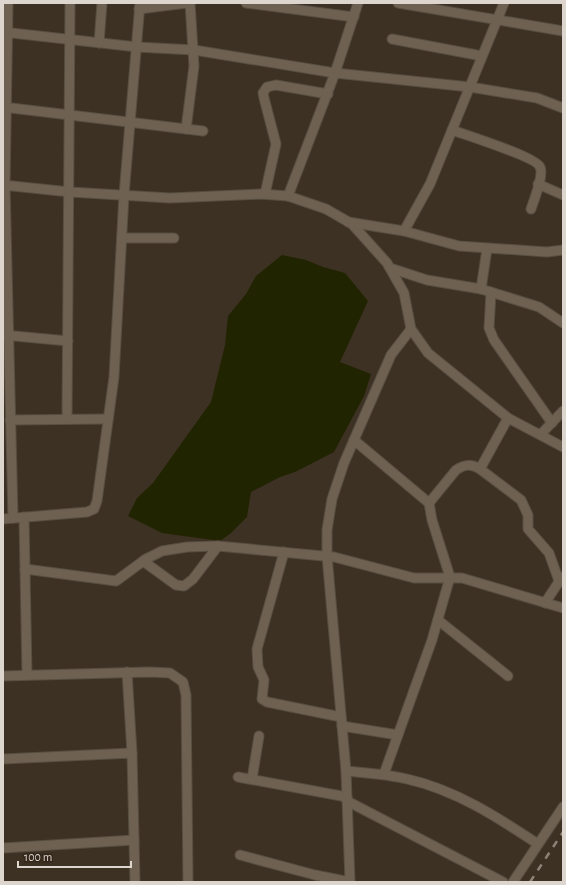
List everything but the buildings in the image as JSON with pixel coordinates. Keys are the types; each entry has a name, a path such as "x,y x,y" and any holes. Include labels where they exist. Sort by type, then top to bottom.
{"street":[{"path":"8,3 6,33 4,185 6,335 13,518"},
{"path":"67,419 70,192 68,40 70,3"},
{"path":"99,43 102,3"},
{"path":"3,519 86,512 94,509 97,501 114,377 124,195 140,6 187,3"},
{"path":"186,129 194,66 190,3"},
{"path":"246,3 354,16"},
{"path":"288,196 328,94 358,3"},
{"path":"398,3 563,31"},
{"path":"404,231 430,184 504,3"},
{"path":"6,33 137,47 194,50 335,73 470,87 537,98 563,108"},
{"path":"392,39 482,56"},
{"path":"265,194 276,144 264,98 264,90 271,85 276,85 328,94"},
{"path":"5,107 202,131"},
{"path":"452,130 524,156 537,163 541,170 531,209"},
{"path":"538,184 563,195"},
{"path":"4,185 70,192 170,198 265,194 288,196 326,209 352,224 390,268 404,293 411,329 428,353 508,418 541,434 563,448"},
{"path":"347,222 404,231 459,246 547,252 563,250"},
{"path":"122,238 174,238"},
{"path":"481,289 487,249"},
{"path":"390,268 427,280 491,292 539,307 563,322"},
{"path":"491,292 489,328 494,340 552,423"},
{"path":"240,855 315,875 350,882 346,771 326,556 327,530 332,499 354,440 391,355 411,329"},
{"path":"6,335 68,340"},
{"path":"541,434 563,411"},
{"path":"480,469 508,418"},
{"path":"10,420 108,419"},
{"path":"354,440 429,503 432,520 450,577 432,640 384,774"},
{"path":"429,503 456,470 462,466 473,466 480,469 521,500 528,515 528,528 549,553 561,579 545,603"},
{"path":"24,517 27,675"},
{"path":"25,569 116,581 153,555 173,549 218,546 326,556 414,578 462,578 563,608"},
{"path":"143,561 176,585 182,586 193,579 218,546"},
{"path":"284,552 257,650 258,667 264,680 262,699 267,702 341,722 398,735"},
{"path":"438,620 508,676"},
{"path":"127,672 132,753 135,882"},
{"path":"3,676 127,672 170,673 183,682 186,695 188,882"},
{"path":"252,779 259,736"},
{"path":"3,759 132,753"},
{"path":"346,771 384,774 437,788 471,802 538,844"},
{"path":"238,777 347,799 503,882"},
{"path":"513,882 563,807"},
{"path":"3,848 134,840"}],"shaded area":[{"path":"282,255 306,260 323,267 345,273 368,301 340,362 371,374 364,396 334,452 251,492 247,517 231,533 220,541 162,533 128,516 137,498 153,483 211,402 225,345 228,316 246,294 256,276"}],"railway":[{"path":"530,882 563,832"}]}
